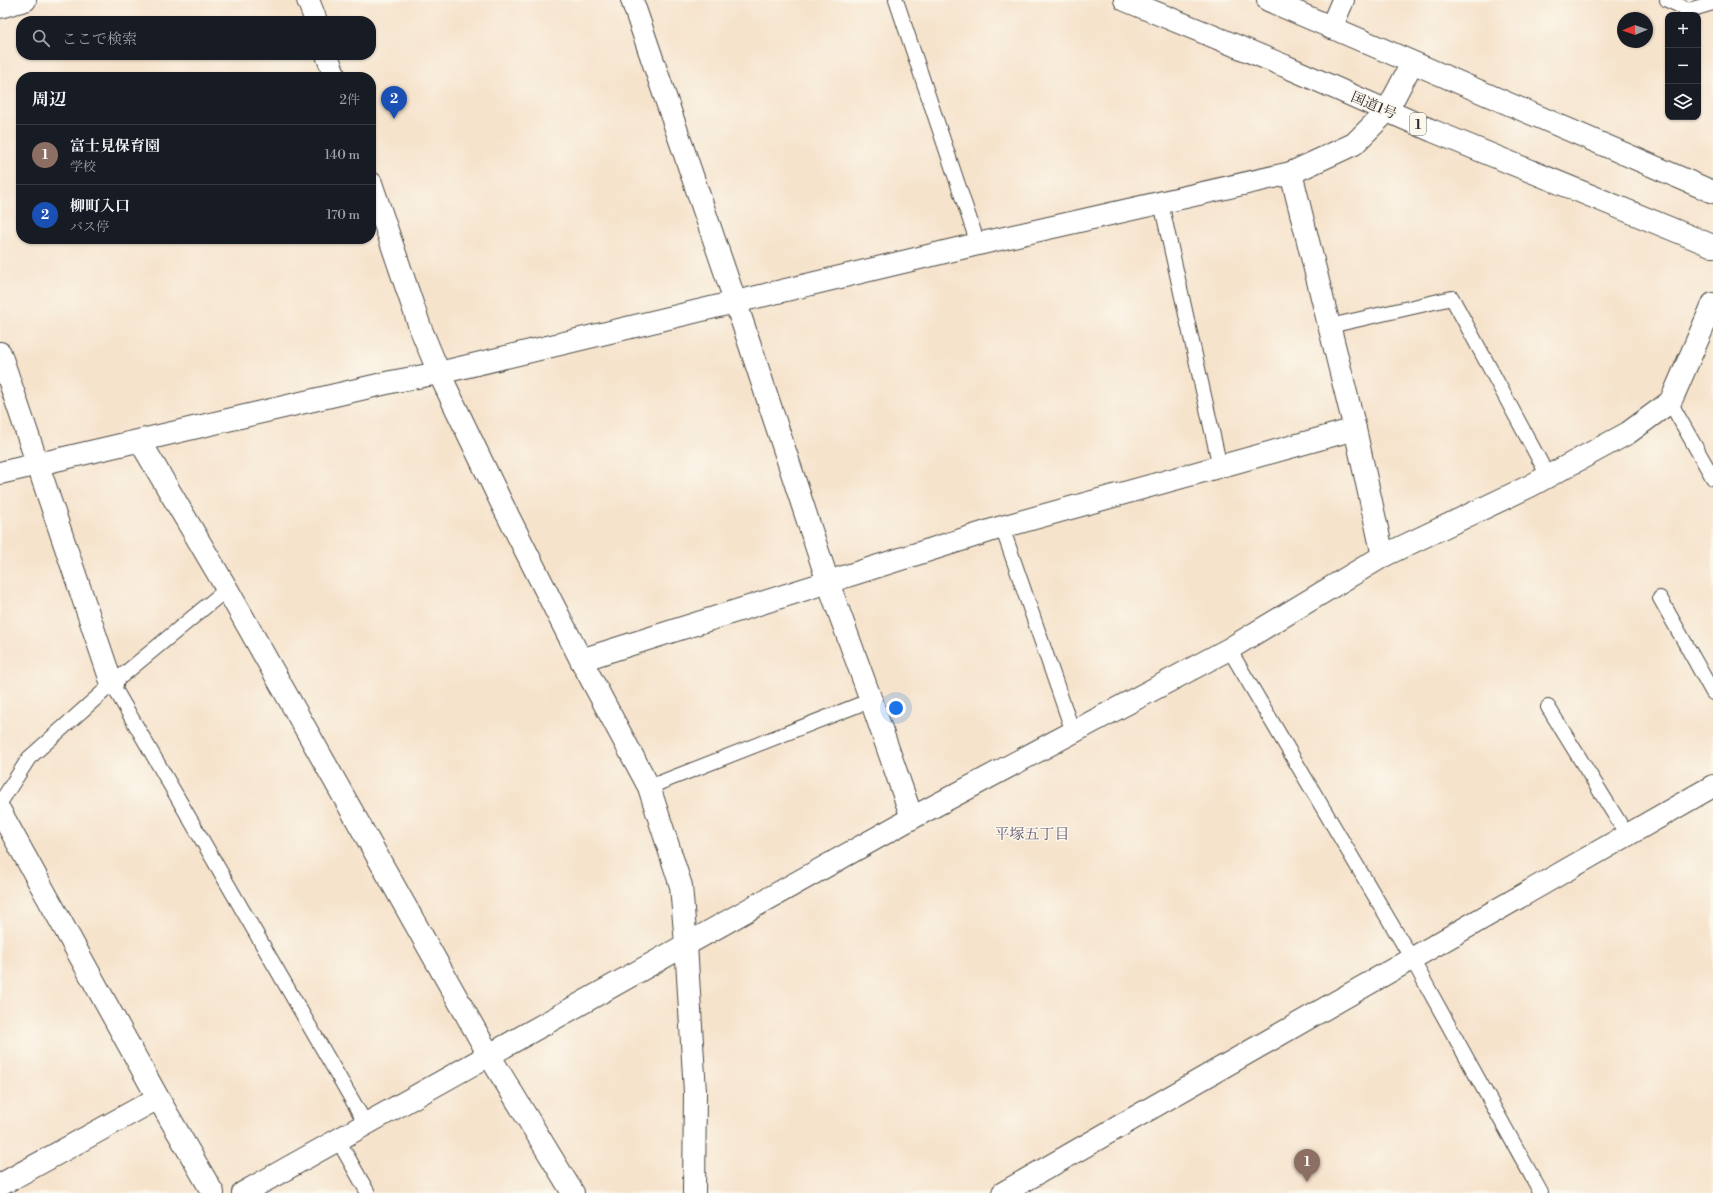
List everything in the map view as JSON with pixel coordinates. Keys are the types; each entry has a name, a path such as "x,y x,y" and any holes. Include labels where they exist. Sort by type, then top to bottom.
{"main road":[{"path":"0,7 23,0"},
{"path":"308,0 314,16"},
{"path":"632,0 828,582 912,818"},
{"name":"国道1号","path":"1125,0 1387,111 1713,246"},
{"path":"1268,0 1713,192"},
{"path":"1331,28 1343,0"},
{"path":"329,60 333,72"},
{"path":"0,473 391,382 439,373 978,244 1292,173 1354,144 1387,111 1412,63"},
{"path":"1292,173 1355,429 1383,556"},
{"path":"376,198 420,327 439,373 502,504 581,660 649,787 681,886 686,944 694,1092 694,1193"},
{"path":"243,1193 912,818 1229,649 1383,556 1548,476 1628,433 1670,402 1713,304"},
{"path":"0,352 112,684"},
{"path":"581,660 1002,527 1355,429"},
{"path":"140,441 227,589 490,1055 573,1193"},
{"path":"1003,1193 1713,786"},
{"path":"0,811 212,1193"},
{"path":"0,1185 158,1098"}],"lane":[{"path":"896,0 978,244"},
{"path":"1667,0 1689,10 1713,3"},
{"path":"1160,203 1220,467"},
{"path":"1330,326 1452,298 1548,476"},
{"path":"1670,402 1713,478"},
{"path":"1002,527 1073,732"},
{"path":"0,803 29,758 112,684 227,589"},
{"path":"1660,598 1713,693"},
{"path":"1229,649 1412,959 1541,1193"},
{"path":"112,684 366,1124"},
{"path":"649,787 871,700"},
{"path":"1548,707 1627,835"},
{"path":"338,1140 368,1193"}],"place":[{"name":"柳町入口","path":"394,119"},
{"name":"富士見保育園","path":"1307,1182"}],"district":[{"name":"平塚五丁目","path":"1032,834"}]}
